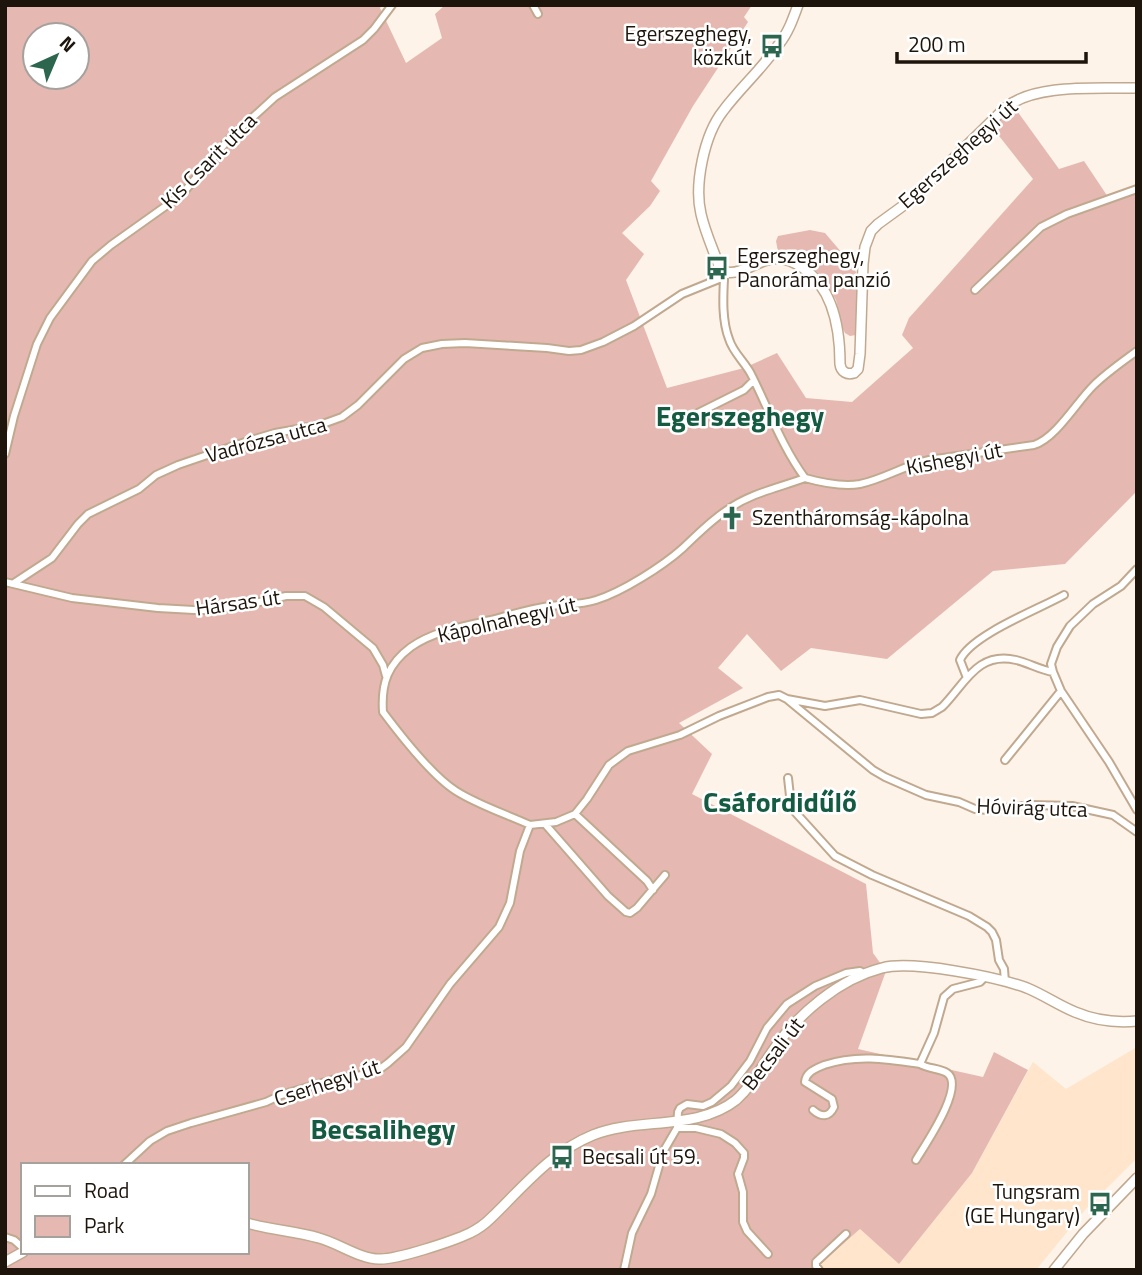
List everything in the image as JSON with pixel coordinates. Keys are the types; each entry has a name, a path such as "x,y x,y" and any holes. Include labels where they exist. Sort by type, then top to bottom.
{"main road":[{"path":"725,276 700,212 700,182 707,142 723,110 778,47 798,5"},
{"name":"Egerszeghegyi út","path":"725,276 773,259 789,261 806,270 820,285 831,304 838,328 840,367 846,373 854,373 858,369 860,354 864,255 868,238 878,224 911,200 1005,108 1020,97 1054,90 1137,88"},
{"name":"Becsali út","path":"377,1259 450,1240 481,1227 543,1167 566,1149 592,1135 614,1129 677,1125 733,1102 807,1011 838,989 884,967 910,965 985,977 1029,989 1082,1015 1111,1021 1137,1021"},
{"path":"1054,1270 1083,1234 1137,1178"},
{"path":"248,1223 315,1237 377,1259"},
{"path":"5,1262 21,1251"}],"street":[{"name":"Kis Csarit utca","path":"5,454 37,344 50,318 92,261 170,204 228,140 275,97 369,35 392,5"},
{"path":"533,5 538,14"},
{"path":"975,290 1041,227 1068,214 1137,189"},
{"path":"725,276 723,306 728,338 751,373 790,456 805,478"},
{"name":"Vadrózsa utca","path":"14,583 52,558 88,514 139,489 156,475 178,465 275,433 320,425 342,417 359,405 404,359 422,348 465,343 581,350 613,337 682,294 725,276"},
{"name":"Kishegyi út","path":"805,478 830,484 859,484 915,463 1041,443 1094,386 1137,351"},
{"path":"698,413 744,390 754,380"},
{"name":"Kápolnahegyi út","path":"386,676 410,648 431,636 545,607 595,601 615,592 657,568 715,518 744,499 805,478"},
{"path":"1136,806 1061,691 1051,664 1054,653 1070,626 1093,604 1114,592 1137,569"},
{"path":"5,582 14,583"},
{"name":"Hársas út","path":"14,583 72,598 182,610 214,610 286,596 305,596 324,607 373,648 386,676"},
{"path":"967,678 960,660 968,649 1001,626 1064,595"},
{"path":"386,676 383,712 434,774 460,794 530,825 556,822 575,814 610,765 628,751 680,734 768,696 779,695 787,699 825,705 860,700 913,713 928,713 942,707 975,668 985,663 1006,659 1053,672"},
{"path":"1005,760 1061,691"},
{"name":"Hóvirág utca","path":"787,699 873,770 926,795 982,810 1031,805 1072,806 1113,816 1137,832"},
{"path":"788,778 791,805 835,856 872,875 969,916 987,927 996,940 1005,982"},
{"path":"575,814 647,881 653,890"},
{"path":"545,824 608,896 626,912 630,913 637,908 665,875"},
{"name":"Cserhegyi út","path":"126,1163 150,1141 167,1131 332,1080 362,1075 388,1063 406,1046 450,984 499,927 510,903 520,851 530,825"},
{"name":"Becsali út","path":"677,1125 678,1112 683,1105 703,1105 719,1097 731,1086 751,1061 767,1028 787,1003 815,986 846,973 859,971 864,975"},
{"path":"920,1064 934,1033 944,997 953,989 980,982 985,977"},
{"path":"813,1110 826,1116 832,1112 834,1104 829,1097 808,1086 805,1082 806,1075 815,1068 848,1059 872,1057 920,1064 948,1074 953,1086 950,1097 916,1160"},
{"path":"624,1270 636,1222 651,1194 663,1152 677,1125 721,1133 744,1153 738,1174 743,1192 743,1222 747,1231 768,1254"},
{"path":"819,1270 816,1262 846,1234"},
{"path":"5,1237 15,1240 21,1248"},
{"path":"375,1270 377,1259"}],"shaded area":[{"path":"1137,1047 1137,1158 1085,1210 1036,1270 824,1270 819,1265 860,1229 899,1263 972,1173 1033,1062 1066,1089"}],"green space":[{"path":"5,5 382,5 380,8 406,63 442,38 435,14 445,5 752,5 744,17 748,22 693,106 651,181 660,191 650,206 622,233 644,254 626,280 667,388 744,368 777,353 806,398 852,402 913,348 902,335 909,318 1033,179 992,127 1015,108 1059,169 1084,161 1110,200 1137,187 1137,491 1065,564 993,571 887,659 811,648 781,671 747,634 718,668 743,688 679,723 712,754 692,794 866,884 873,953 886,971 858,1049 983,1077 994,1052 1028,1070 972,1173 899,1264 860,1229 820,1264 824,1270 5,1270"},
{"path":"810,230 825,233 854,267 858,278 856,335 845,333 836,300 823,277 801,258 778,252 778,236"}],"place":[{"name":"Egerszeghegy, közkút","path":"772,46"},
{"name":"Egerszeghegy, Panoráma panzió","path":"717,268"},
{"name":"Szentháromság-kápolna","path":"732,518"},
{"name":"Becsali út 59.","path":"562,1157"},
{"name":"Tungsram (GE Hungary)","path":"1100,1204"}],"district":[{"name":"Egerszeghegy","path":"740,416"},
{"name":"Csáfordidűlő","path":"780,802"},
{"name":"Becsalihegy","path":"383,1129"}]}
